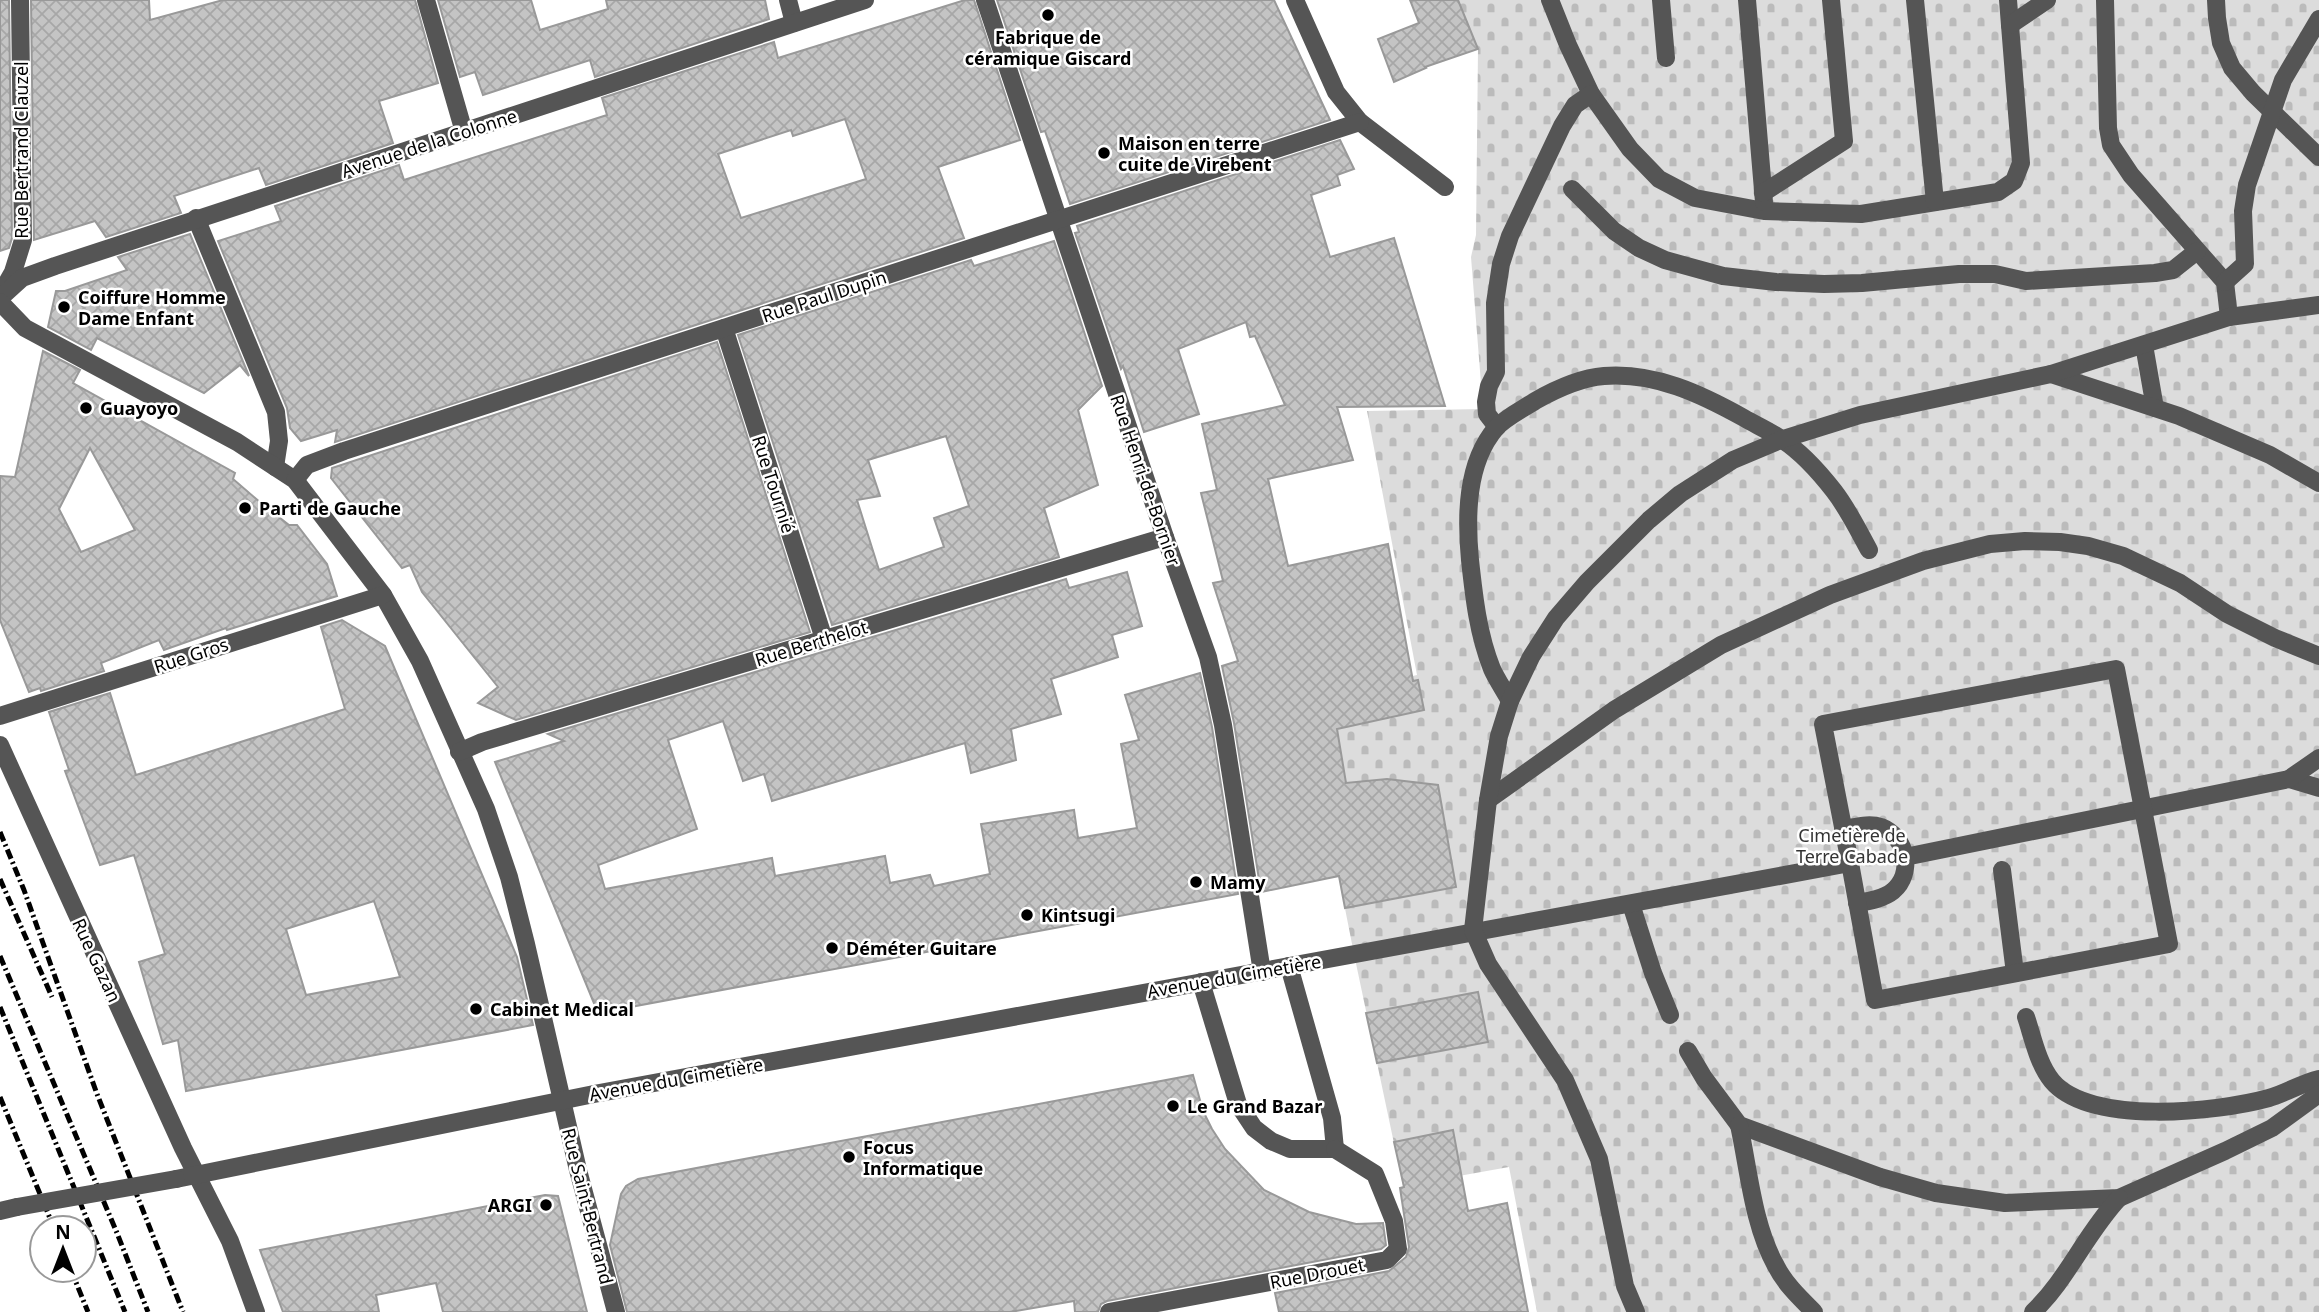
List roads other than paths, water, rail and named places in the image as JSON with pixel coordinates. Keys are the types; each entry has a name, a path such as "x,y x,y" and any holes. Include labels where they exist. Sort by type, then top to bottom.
{"street":[{"name":"Rue Bertrand Clauzel","path":"0,298 13,272 23,240 20,0"},
{"path":"426,0 464,132"},
{"path":"788,0 794,23"},
{"name":"Avenue de la Colonne","path":"0,298 22,278 196,218 865,0"},
{"name":"Rue Henri-de-Bornier","path":"985,0 1165,537 1208,657 1223,725 1262,972"},
{"path":"1295,0 1336,92 1360,122 1446,187"},
{"path":"1550,0 1591,94 1630,149 1658,179 1695,198 1763,202 1861,214 1998,192 2014,181 2021,163 2008,0"},
{"path":"1661,0 1666,58"},
{"path":"1747,0 1763,202"},
{"path":"1763,202 1844,141 1831,0"},
{"path":"1915,0 1935,202"},
{"path":"2010,25 2048,0"},
{"path":"2105,0 2108,128 2111,145 2131,175 2225,282 2230,317"},
{"path":"2216,0 2221,43 2232,68 2253,93 2319,157"},
{"path":"2225,282 2245,264 2243,211 2247,185 2283,80 2319,19"},
{"path":"1497,427 1487,414 1486,402 1489,386 1496,372 1496,303 1501,264 1510,236 1562,126 1575,105 1591,94"},
{"name":"Rue Paul Dupin","path":"295,480 307,465 344,451 1360,122"},
{"path":"1572,189 1614,231 1639,248 1665,260 1723,276 1776,282 1861,283 1959,274 1995,274 2026,281 2155,273 2173,270 2197,251"},
{"path":"196,218 276,412 279,441 275,467"},
{"name":"Rue Saint-Bertrand","path":"0,298 25,328 237,442 295,480 383,596 420,661 486,809 509,877 578,1170 615,1312"},
{"path":"1635,1311 1625,1286 1599,1159 1565,1080 1488,964 1474,930 1488,800 1499,736 1510,701 1531,657 1556,618 1625,542 1680,494 1733,460 1783,439 1860,415 2051,374 2230,317 2319,305"},
{"name":"Rue Tournié","path":"724,328 824,639"},
{"path":"2144,345 2155,408"},
{"path":"2051,374 2155,408 2270,454 2319,483"},
{"path":"1510,701 1493,670 1475,607 1469,549 1471,489 1476,463 1497,427 1567,385 1604,376 1658,380 1711,400 1783,439 1833,490 1855,522 1869,550"},
{"name":"Rue Berthelot","path":"459,752 482,742 1165,537"},
{"path":"1488,800 1614,710 1721,645 1830,595 1923,561 1990,544 2060,542 2088,546 2123,556 2180,583 2227,614 2319,656"},
{"name":"Rue Gros","path":"0,716 383,596"},
{"path":"2116,669 2143,808 2169,944 1875,1000 1824,724 2116,669"},
{"name":"Rue Gazan","path":"0,745 197,1175 230,1241 256,1312"},
{"path":"1905,857 2289,779 2319,758"},
{"path":"2289,779 2319,788"},
{"path":"1843,829 1872,825 1882,827 1899,841 1905,857 1905,872 1894,890 1875,900 1857,903"},
{"name":"Avenue du Cimetière","path":"9,1209 197,1175 562,1100 1289,967 1474,930 1632,904 1850,863"},
{"path":"2002,870 2015,973"},
{"path":"1632,904 1653,973 1670,1015"},
{"path":"1201,982 1238,1104 1254,1128 1271,1141 1290,1149 1335,1149 1332,1118 1289,967"},
{"path":"2026,1017 2039,1058 2054,1084 2070,1095 2109,1109 2166,1112 2238,1105 2270,1097 2319,1079"},
{"path":"1688,1051 1704,1078 1739,1125 1755,1205 1776,1266 1814,1312"},
{"path":"1739,1125 1880,1177 1936,1193 2005,1203 2119,1198 2272,1128 2319,1094"},
{"name":"Rue Drouet","path":"1109,1312 1387,1260 1398,1249 1394,1221 1375,1174 1335,1149"},
{"path":"2033,1312 2056,1284 2102,1217 2119,1198"}],"railway":[{"path":"0,832 24,890 97,1094 183,1312"},
{"path":"0,879 52,997"},
{"path":"0,956 148,1312"},
{"path":"0,1007 125,1312"},
{"path":"0,1097 48,1214"},
{"path":"77,1284 88,1312"}],"place":[{"name":"Fabrique de céramique Giscard","path":"1048,15"},
{"name":"Maison en terre cuite de Virebent","path":"1104,153"},
{"name":"Coiffure Homme Dame Enfant","path":"64,307"},
{"name":"Guayoyo","path":"86,408"},
{"name":"Parti de Gauche","path":"245,508"},
{"name":"Mamy","path":"1196,882"},
{"name":"Kintsugi","path":"1027,915"},
{"name":"Déméter Guitare","path":"832,948"},
{"name":"Cabinet Medical","path":"476,1009"},
{"name":"Le Grand Bazar","path":"1173,1106"},
{"name":"Focus Informatique","path":"849,1157"},
{"name":"ARGI","path":"546,1205"}],"park label":[{"name":"Cimetière de Terre Cabade","path":"1852,845"}]}
